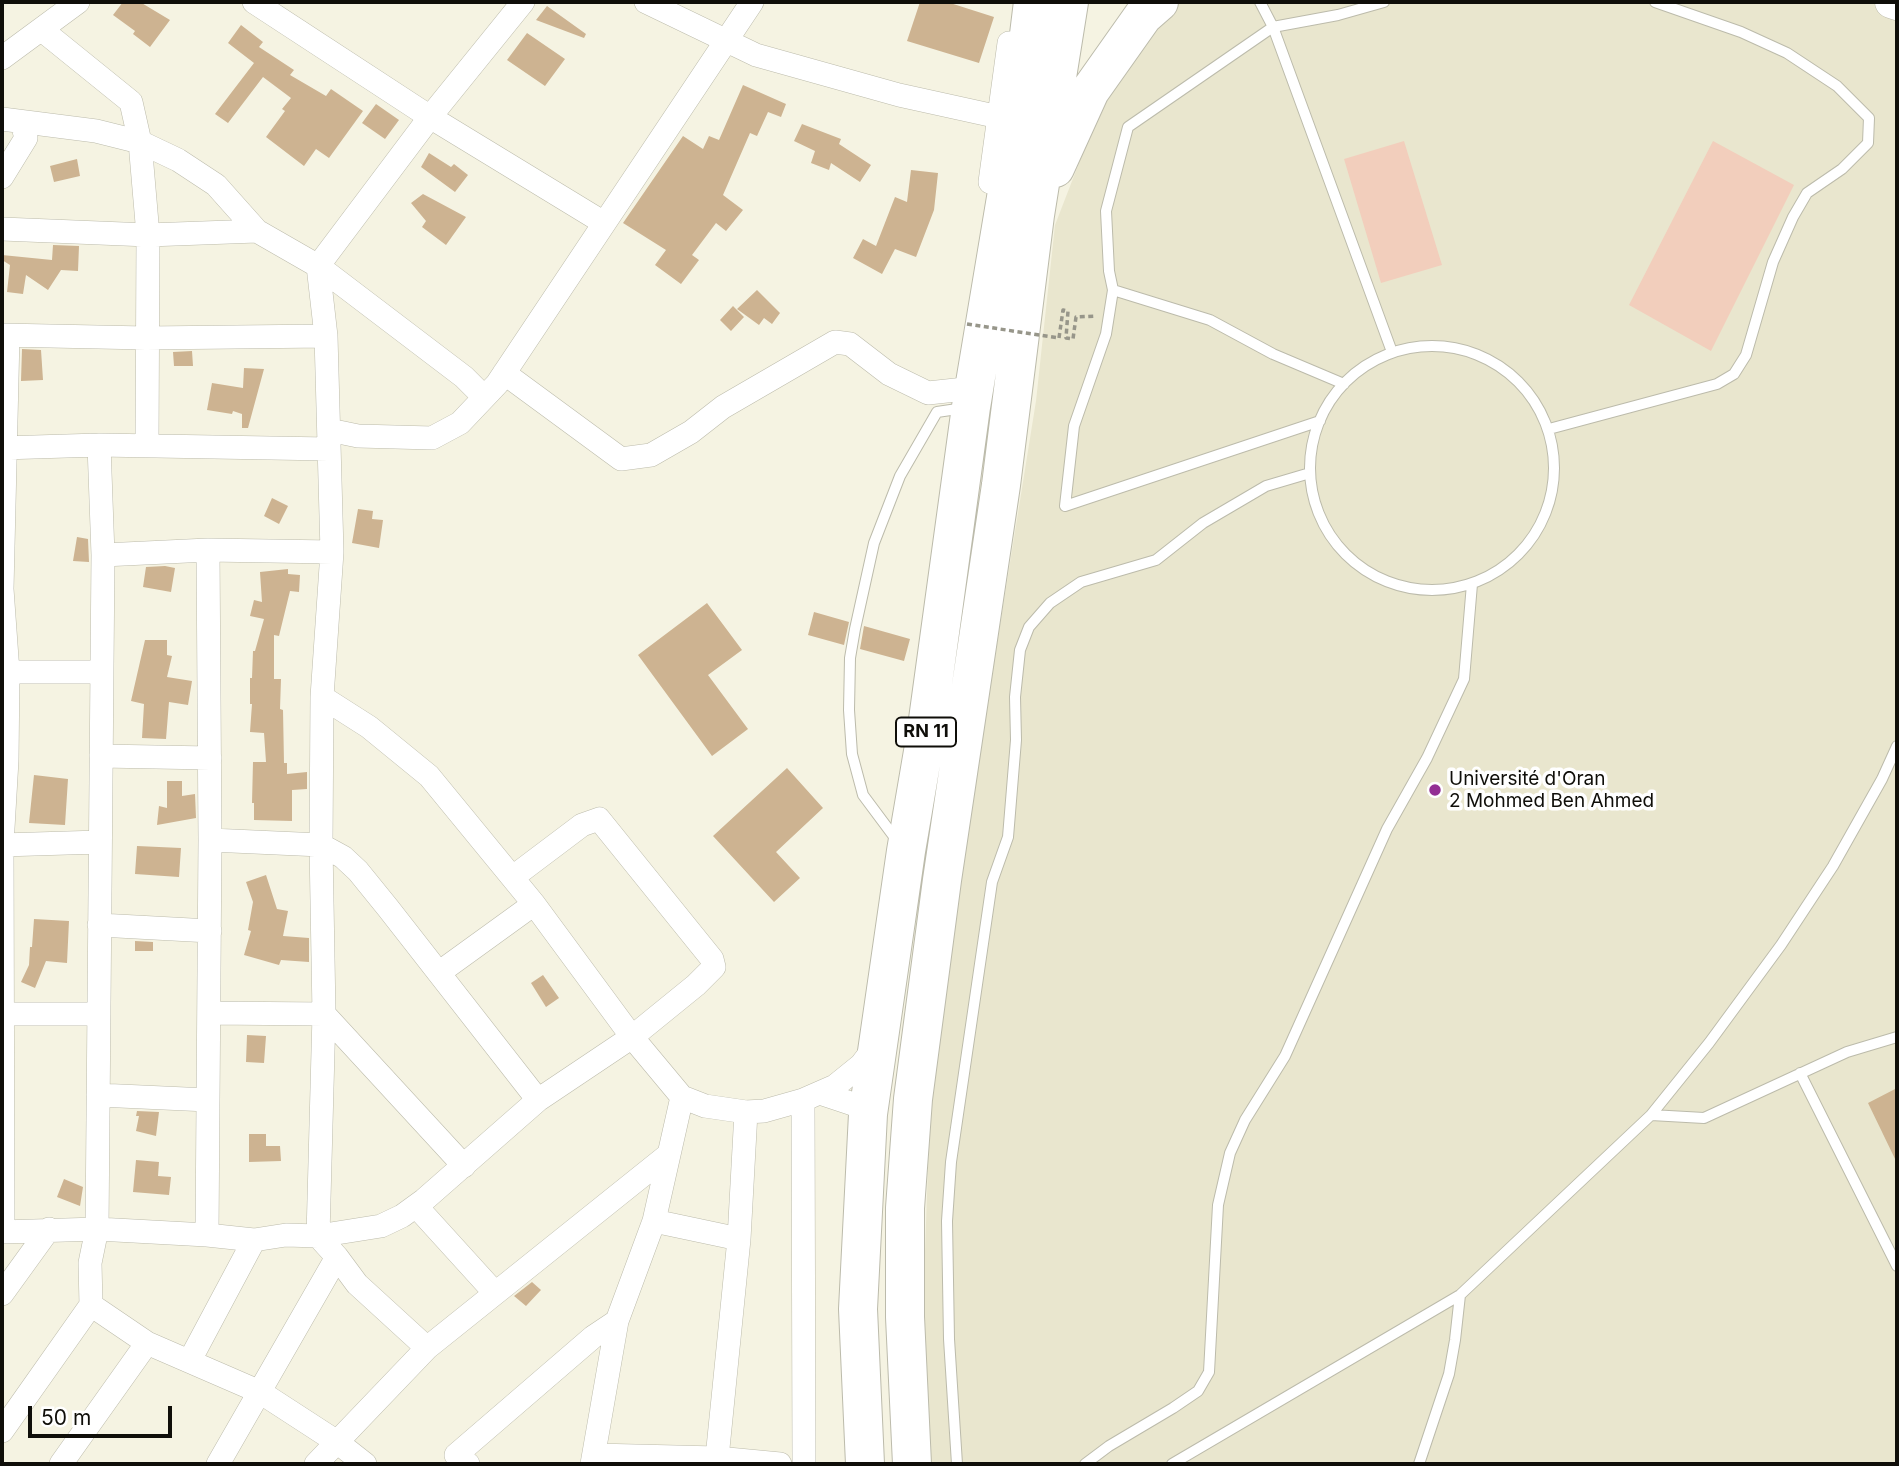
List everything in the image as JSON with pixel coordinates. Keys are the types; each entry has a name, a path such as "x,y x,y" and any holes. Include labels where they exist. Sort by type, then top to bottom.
{"highway":[{"name":"RN 11","path":"864,1462 858,1309 868,1114 906,851 926,734 968,398 1017,132 1034,2"},
{"name":"RN 11","path":"912,1464 905,1317 905,1208 913,1099 942,880 1001,485 1035,215 1069,2"},
{"path":"1035,215 1090,91 1143,16 1159,2"}],"main road":[{"path":"1891,2 1897,4"}],"street":[{"path":"2,58 78,2"},
{"path":"254,2 430,117 604,223"},
{"path":"428,1348 357,1284 318,1236 324,1014 321,845 323,697 332,552 326,335 318,266 430,117 523,2"},
{"path":"646,2 756,55 900,95 999,117"},
{"path":"3,448 99,444 147,446 358,436 432,438 460,423 504,373 752,2"},
{"path":"504,373 621,459 651,455 691,432 723,407 835,342 850,344 889,374 928,393 968,398 999,117 1015,2"},
{"path":"42,30 131,102 140,142 148,234 147,446"},
{"path":"12,121 96,131 140,142 178,160 216,186 257,231 318,266 464,377 484,397"},
{"path":"2,177 26,138 12,121"},
{"path":"2,229 148,234 257,231"},
{"path":"326,335 146,338 5,336 2,589 8,672 2,845 2,1232 97,1229 254,1240 286,1235 318,1236 381,1226 416,1206 538,1100 632,1037 714,967 712,958 599,819 582,825 513,877"},
{"path":"2,1431 91,1306 90,1263 97,1229 99,1014 103,555 99,444"},
{"path":"103,555 208,550 332,552"},
{"path":"207,1235 211,839 208,550"},
{"path":"8,672 102,672"},
{"path":"323,697 369,727 429,776 513,877 632,1037 682,1097 705,1106 746,1112 764,1111 812,1096 849,1076 861,1065 880,1038"},
{"path":"101,756 210,758"},
{"path":"211,839 321,845 343,857 358,871 440,972 538,1100"},
{"path":"2,845 100,842"},
{"path":"440,972 534,904"},
{"path":"99,925 210,931"},
{"path":"209,1013 324,1014 464,1166"},
{"path":"3,1014 99,1014"},
{"path":"98,1096 208,1100"},
{"path":"812,1096 845,1101 868,1114"},
{"path":"804,1464 812,1096"},
{"path":"682,1097 654,1221 617,1321 593,1460 717,1458 780,1464"},
{"path":"717,1458 740,1239 746,1112"},
{"path":"316,1464 428,1348 668,1155"},
{"path":"416,1206 495,1293"},
{"path":"654,1221 740,1239"},
{"path":"2,1294 50,1229"},
{"path":"190,1360 254,1240"},
{"path":"218,1464 337,1257"},
{"path":"91,1306 147,1343 260,1392 337,1442 365,1464"},
{"path":"468,1464 456,1455 593,1337 617,1321"},
{"path":"61,1464 147,1343"}],"lane":[{"path":"1260,2 1273,27 1392,352"},
{"path":"1320,421 1065,506 1074,426 1106,334 1109,316 1112,290 1106,211 1128,127 1273,27 1338,15 1384,2"},
{"path":"1549,429 1717,384 1734,374 1746,355 1773,262 1793,217 1807,193 1842,169 1868,143 1869,118 1837,86 1787,53 1741,32 1655,2"},
{"path":"1112,290 1210,320 1273,354 1344,384"},
{"path":"1430,345 1469,350 1503,367 1531,394 1549,429 1555,466 1549,504 1544,515 1532,538 1506,565 1472,584 1435,590 1410,587 1397,585 1363,569 1336,543 1317,510 1310,473 1312,446 1320,421 1330,401 1344,384 1366,365 1392,352 1430,345"},
{"path":"906,851 886,829 863,795 852,754 849,710 852,648 874,543 900,476 937,412 968,398"},
{"path":"957,1464 949,1339 947,1221 951,1162 992,881 1008,836 1020,650 1029,627 1050,603 1081,582 1156,561 1203,523 1266,486 1310,473"},
{"path":"1085,1464 1198,1391 1209,1373 1218,1205 1230,1153 1245,1121 1284,1056 1387,829 1427,758 1464,679 1472,584"},
{"path":"1172,1464 1460,1295 1651,1115 1709,1043 1788,934 1833,866 1882,779 1897,746"},
{"path":"1651,1115 1704,1118 1847,1052 1897,1037"},
{"path":"1800,1073 1897,1266"},
{"path":"1419,1464 1449,1374 1460,1295"}],"path":[{"path":"968,324 1059,338 1063,310 1068,311 1066,338 1073,339 1076,317 1109,316"}],"shaded area":[{"name":"Université d'Oran 2 Mohmed Ben Ahmed","path":"1181,2 1888,2 1897,6 1897,1464 928,1464 922,1337 930,1109 954,911 1036,401 1055,225 1103,101 1171,10"},
{"path":"1404,141 1442,265 1381,283 1344,159"},
{"path":"1713,141 1794,185 1711,351 1629,305"}],"building":[{"path":"123,2 140,2 170,20 150,47 133,34 135,31 113,15"},
{"path":"920,2 947,2 994,17 979,63 907,41"},
{"path":"547,6 586,34 584,38 536,20"},
{"path":"241,25 263,42 259,47 294,70 290,75 326,96 331,89 363,111 329,158 316,149 304,166 266,137 291,98 263,77 228,123 215,114 254,63 228,43"},
{"path":"527,33 565,59 545,86 507,60"},
{"path":"743,85 786,104 781,117 768,112 757,136 750,133 723,195 743,210 726,231 716,223 692,255 699,260 681,284 655,265 666,250 623,223 683,136 703,149 709,136 719,140"},
{"path":"376,104 399,120 385,139 362,123"},
{"path":"802,124 841,139 839,144 871,165 860,182 831,163 829,170 811,163 815,151 794,141"},
{"path":"429,153 451,167 454,164 468,175 455,192 421,167"},
{"path":"77,159 80,176 54,182 50,166"},
{"path":"911,170 938,173 934,210 916,257 895,249 882,274 853,258 863,239 876,246 895,197 907,202"},
{"path":"423,194 466,217 446,245 422,227 426,221 411,203"},
{"path":"53,245 79,246 78,271 61,270 48,290 26,275 23,294 7,292 10,265 2,260 2,255 52,260"},
{"path":"757,290 780,313 772,324 764,318 759,325 737,309"},
{"path":"733,306 744,317 731,331 720,320"},
{"path":"22,349 41,350 43,380 21,381"},
{"path":"192,351 193,366 174,366 173,352"},
{"path":"244,368 264,369 248,428 242,428 242,414 207,410 212,383 243,388"},
{"path":"272,498 288,506 279,524 264,516"},
{"path":"358,509 373,511 372,519 383,520 379,548 352,543"},
{"path":"77,537 88,539 89,562 73,561"},
{"path":"146,567 175,568 171,592 143,587"},
{"path":"288,569 288,574 300,575 299,592 290,591 279,636 274,635 274,679 281,679 280,709 283,710 284,763 287,763 287,774 307,772 307,789 292,790 292,821 254,820 253,762 266,762 264,733 250,732 250,678 253,651 264,619 250,616 254,600 262,602 260,572"},
{"path":"707,603 742,650 708,675 748,729 712,756 638,655"},
{"path":"814,612 849,622 844,645 808,635"},
{"path":"864,626 910,639 904,661 860,649"},
{"path":"145,640 167,640 167,655 172,656 167,677 192,681 188,705 169,702 166,739 142,738 144,704 131,701"},
{"path":"787,768 823,808 776,852 800,878 774,902 713,836"},
{"path":"34,775 68,779 65,825 29,823"},
{"path":"167,781 182,781 182,796 195,794 196,818 157,825 159,806 167,808"},
{"path":"137,846 181,848 179,877 135,874"},
{"path":"266,875 277,909 288,911 283,936 309,938 309,962 281,960 279,965 244,955 251,931 248,930 253,902 246,882"},
{"path":"34,919 69,921 67,963 46,961 35,988 21,982 29,965"},
{"path":"135,941 153,942 153,951 135,951"},
{"path":"543,975 559,998 546,1007 531,983"},
{"path":"247,1035 266,1036 264,1063 246,1062"},
{"path":"1897,1088 1897,1163 1868,1103"},
{"path":"137,1111 159,1112 156,1136 136,1131 139,1116 136,1116"},
{"path":"249,1134 266,1134 266,1146 280,1146 281,1161 249,1162"},
{"path":"136,1160 159,1162 158,1176 171,1177 169,1195 133,1192"},
{"path":"64,1179 83,1187 80,1206 57,1197"},
{"path":"532,1282 541,1290 526,1306 514,1296"}],"place":[{"name":"Université d'Oran 2 Mohmed Ben Ahmed","path":"1435,790"}]}
